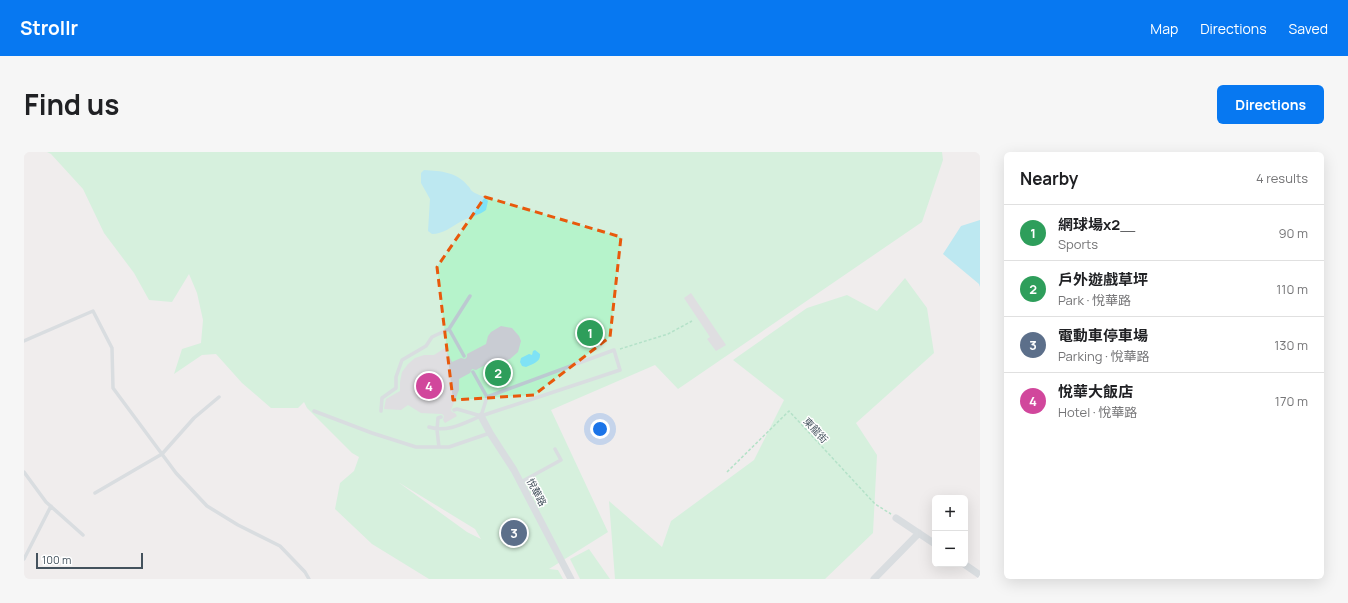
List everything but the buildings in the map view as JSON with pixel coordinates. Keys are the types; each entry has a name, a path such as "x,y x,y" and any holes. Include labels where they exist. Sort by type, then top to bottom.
{"street":[{"name":"悅華路","path":"481,416 521,482 571,579"},
{"path":"896,518 932,542"},
{"path":"874,579 919,534"},
{"path":"968,566 980,574"}],"lane":[{"path":"381,411 382,398 396,388 396,377 402,360 426,346 432,337 449,330 470,296"},
{"path":"24,340 94,311 112,348 113,388 176,473 208,506 238,525 280,546 305,572 309,579"},
{"path":"449,330 464,356"},
{"path":"429,427 437,430 448,429 481,416 620,370 614,350 487,397"},
{"path":"473,372 487,397 481,416"},
{"path":"95,494 162,454 194,418 219,397"},
{"path":"454,410 457,409 481,416"},
{"path":"314,411 372,434 416,447 449,447 490,433"},
{"path":"438,447 438,418 441,417"},
{"path":"521,482 561,460 555,449"},
{"path":"24,472 46,502 83,535"},
{"path":"24,559 51,506"}],"path":[{"path":"614,350 668,334 692,321"},
{"name":"東龍街","path":"727,472 789,411 875,504 896,518"}],"highlighted area":[{"path":"485,197 621,237 610,337 534,395 453,400 437,267"}],"green space":[{"path":"47,152 942,152 943,160 922,222 678,389 655,365 551,410 608,532 549,569 558,570 563,579 429,579 372,544 335,509 340,483 354,471 359,457 352,453 307,408 304,402 298,408 271,408 242,383 216,354 202,355 174,374 182,349 201,343 203,320 197,293 189,274 172,302 149,300 134,273 104,233 83,189 51,154","holes":["398,482 475,529 481,539 467,532"]},
{"path":"905,278 927,308 934,353 856,423 877,455 873,533 825,579 615,579 609,501 662,547 671,521 754,460 784,400 733,360 807,308 847,295 877,311"},
{"path":"589,549 610,579 580,579 570,559"}],"water":[{"path":"424,170 448,173 464,181 469,186 471,191 484,197 488,201 486,210 480,214 463,220 443,232 432,234 428,231 430,199 421,183 421,173"},
{"path":"980,220 980,287 979,284 943,254 961,226"},
{"path":"535,350 540,354 538,361 526,367 522,366 520,362 521,358 529,354 532,355 533,351"}],"place":[{"name":"網球場x2＿","path":"590,333"},
{"name":"戶外遊戲草坪","path":"498,373"},
{"name":"悅華大飯店","path":"429,386"},
{"name":"電動車停車場","path":"514,533"}]}
